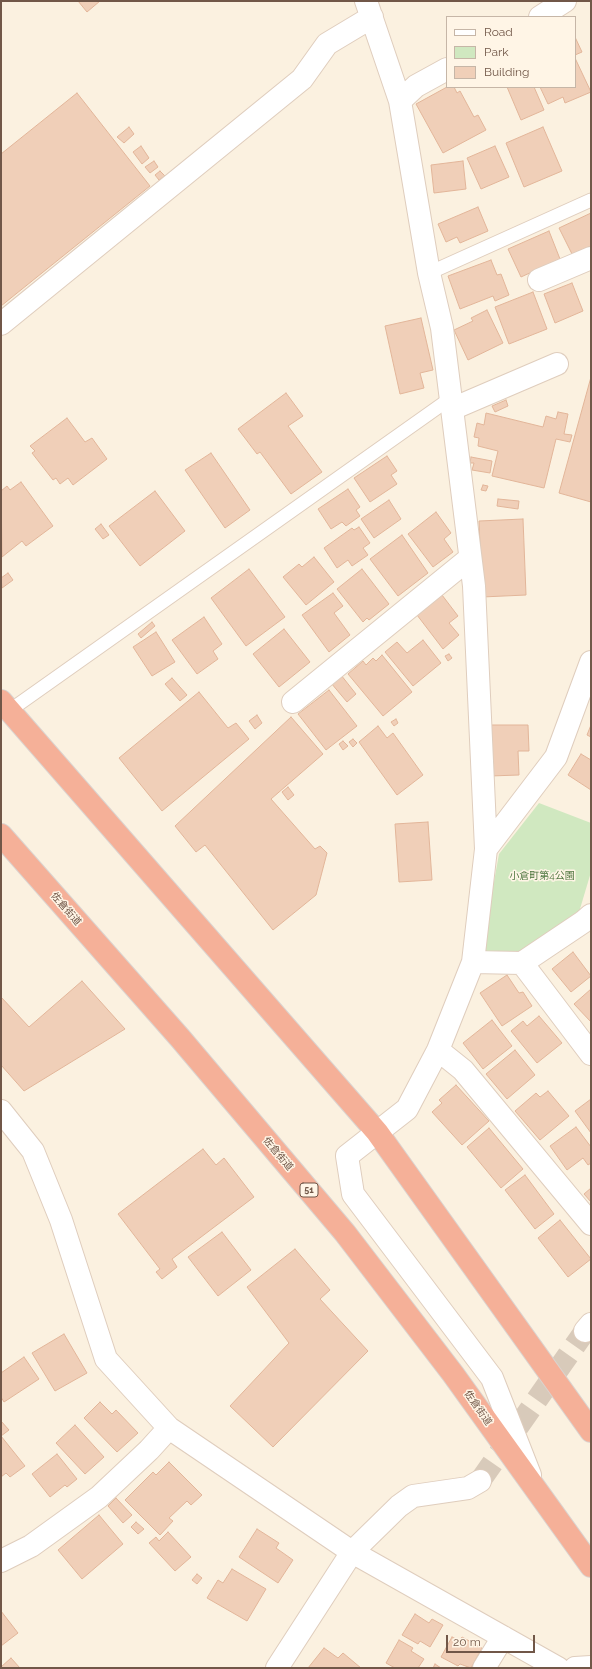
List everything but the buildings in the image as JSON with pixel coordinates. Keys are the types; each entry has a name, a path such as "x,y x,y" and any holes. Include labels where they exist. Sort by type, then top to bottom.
{"highway":[{"path":"5,706 377,1132 591,1431"},
{"name":"佐倉街道","path":"1,835 180,1038 345,1233 453,1374 591,1566"}],"street":[{"path":"542,16 565,1"},
{"path":"1,324 302,79 326,44 369,9 400,101 429,272 442,328 474,586 486,849 473,962 438,1050 407,1109 347,1156 353,1194 492,1378 536,1490"},
{"path":"400,101 416,86 446,70"},
{"path":"539,280 591,258"},
{"path":"452,403 557,364"},
{"path":"293,702 470,558"},
{"path":"486,849 556,757 591,662"},
{"path":"473,962 522,963 587,918 591,899"},
{"path":"522,963 591,1054"},
{"path":"438,1050 463,1070 591,1224"},
{"path":"1,1112 33,1151 61,1220 106,1359 169,1428 352,1552 558,1668"},
{"path":"1,1562 31,1546 99,1497 149,1450 169,1428"},
{"path":"280,1667 352,1552 399,1506 413,1496 468,1488 480,1481"},
{"path":"484,1668 503,1637"},
{"path":"575,1668 591,1667"}],"lane":[{"path":"429,272 591,200"},
{"path":"5,706 452,403"}],"green space":[{"name":"小倉町第4公園","path":"539,803 591,823 591,872 577,919 520,959 481,953 499,854"}],"tunnel":[{"path":"480,1481 585,1331"}]}
